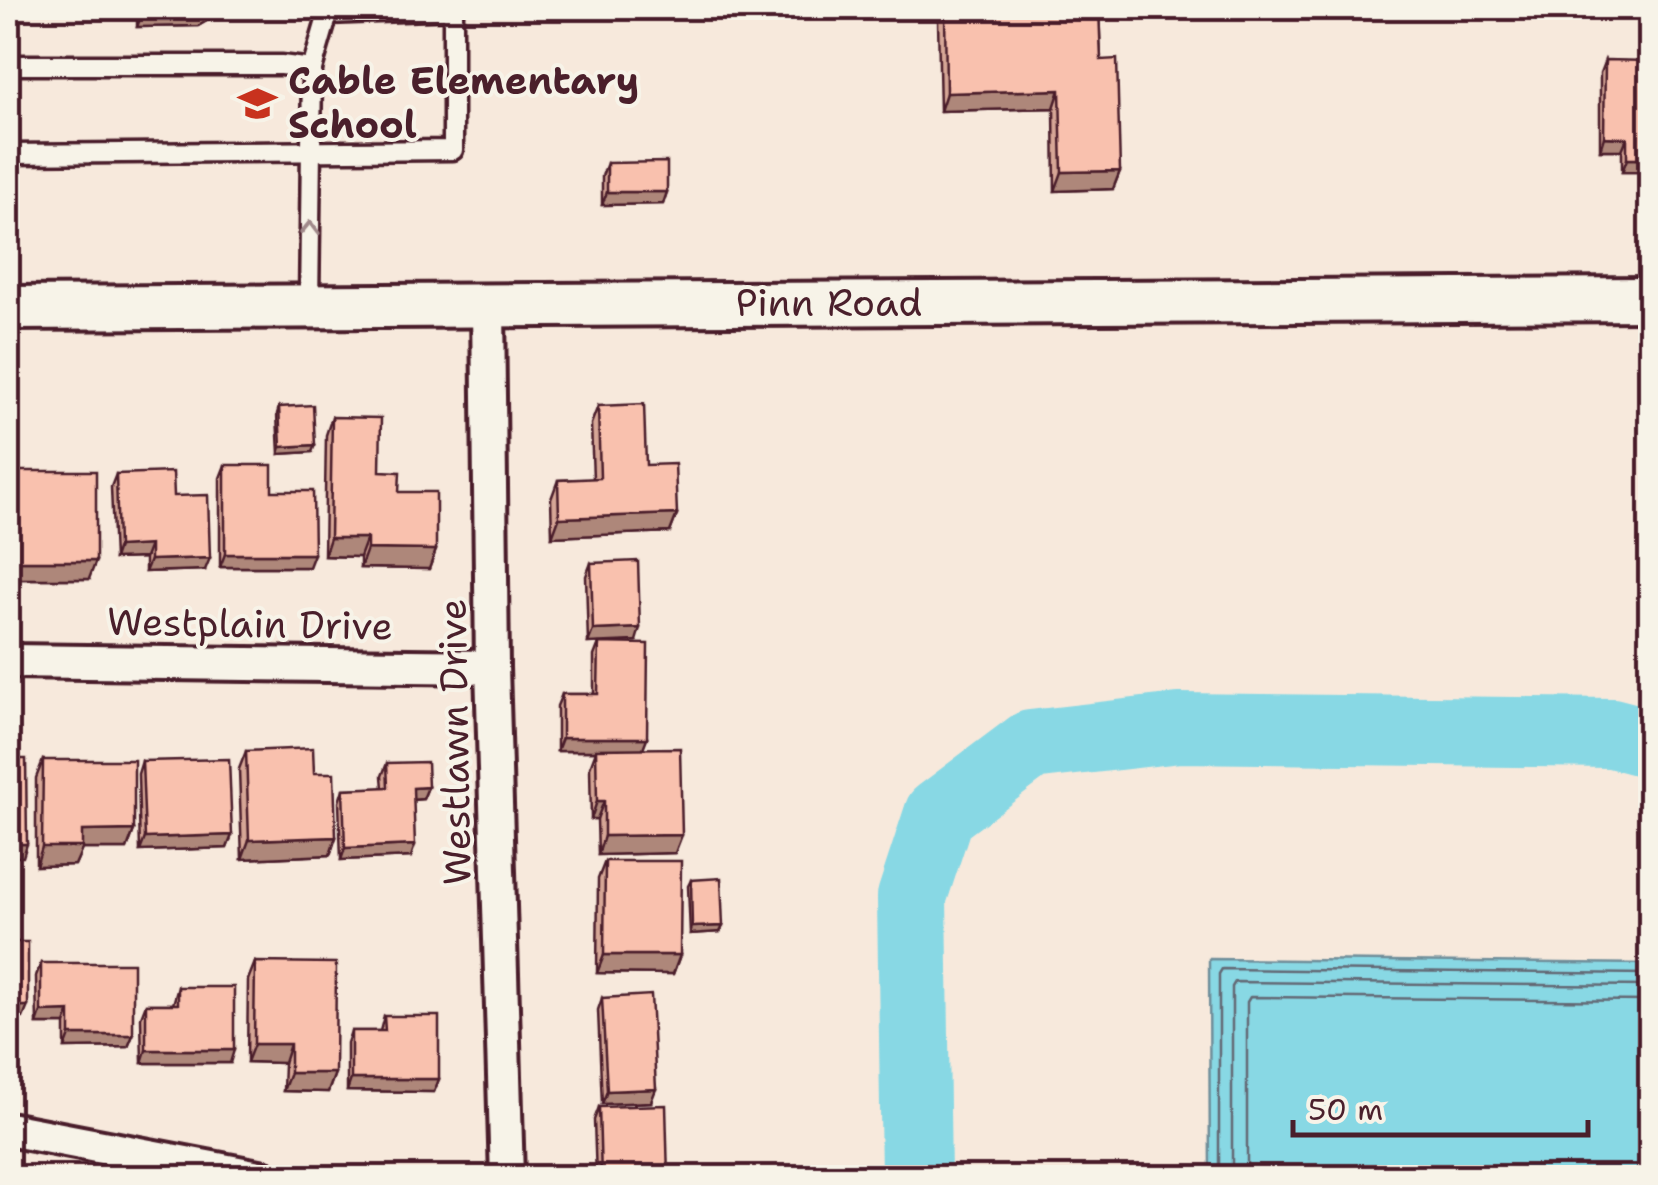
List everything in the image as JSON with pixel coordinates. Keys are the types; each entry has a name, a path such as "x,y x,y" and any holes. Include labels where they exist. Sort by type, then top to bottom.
{"street":[{"name":"Pinn Road","path":"8,308 1650,299"},
{"name":"Westlawn Drive","path":"488,305 492,668 506,1178"},
{"name":"Westplain Drive","path":"8,661 492,668"},
{"path":"8,1128 264,1178"}],"lane":[{"path":"8,154 312,151 453,150 453,8 328,11 312,69 312,151 309,306"},
{"path":"8,65 281,65 312,69"}],"water":[{"path":"1209,959 1650,964 1650,1177 1210,1177"}],"building":[{"path":"945,8 1099,8 1101,60 1117,59 1120,171 1062,172 1060,90 946,93"},
{"path":"1605,60 1650,61 1650,159 1627,159 1627,138 1604,137"},
{"path":"667,162 667,192 607,192 607,163"},
{"path":"644,404 646,465 675,464 677,514 559,518 558,480 600,478 598,406"},
{"path":"313,405 315,445 281,447 279,407"},
{"path":"332,417 381,418 380,471 400,472 399,492 436,492 436,550 367,549 367,538 330,538"},
{"path":"225,465 272,465 272,491 313,491 314,554 225,554"},
{"path":"10,471 96,471 96,561 11,561"},
{"path":"173,472 174,496 208,495 210,558 150,560 150,545 118,547 116,474"},
{"path":"638,561 640,628 593,630 591,563"},
{"path":"599,643 648,644 647,738 562,738 562,694 598,694"},
{"path":"313,748 314,773 334,773 336,837 249,840 246,751"},
{"path":"680,748 682,835 604,836 604,801 597,801 596,749"},
{"path":"8,759 26,759 27,844 8,844"},
{"path":"229,759 232,835 145,838 142,761"},
{"path":"43,760 134,760 134,830 82,831 82,847 42,847"},
{"path":"427,762 428,787 413,788 415,845 345,848 343,789 388,787 387,763"},
{"path":"605,861 681,861 680,955 604,955"},
{"path":"721,878 723,926 692,927 691,880"},
{"path":"8,942 28,942 28,1006 8,1006"},
{"path":"255,962 336,963 335,1073 290,1073 290,1044 254,1044"},
{"path":"41,963 133,963 133,1035 70,1035 70,1011 41,1012"},
{"path":"178,987 234,987 234,1050 146,1050 146,1004 178,1004"},
{"path":"651,995 656,1089 607,1091 602,998"},
{"path":"384,1016 439,1016 439,1079 351,1079 351,1031 385,1031"},
{"path":"666,1105 668,1178 601,1178 599,1107"}],"waterway":[{"path":"916,1178 912,897 939,814 1031,745 1179,728 1612,733 1650,743"}],"place":[{"name":"Cable Elementary School","path":"258,103"}]}
